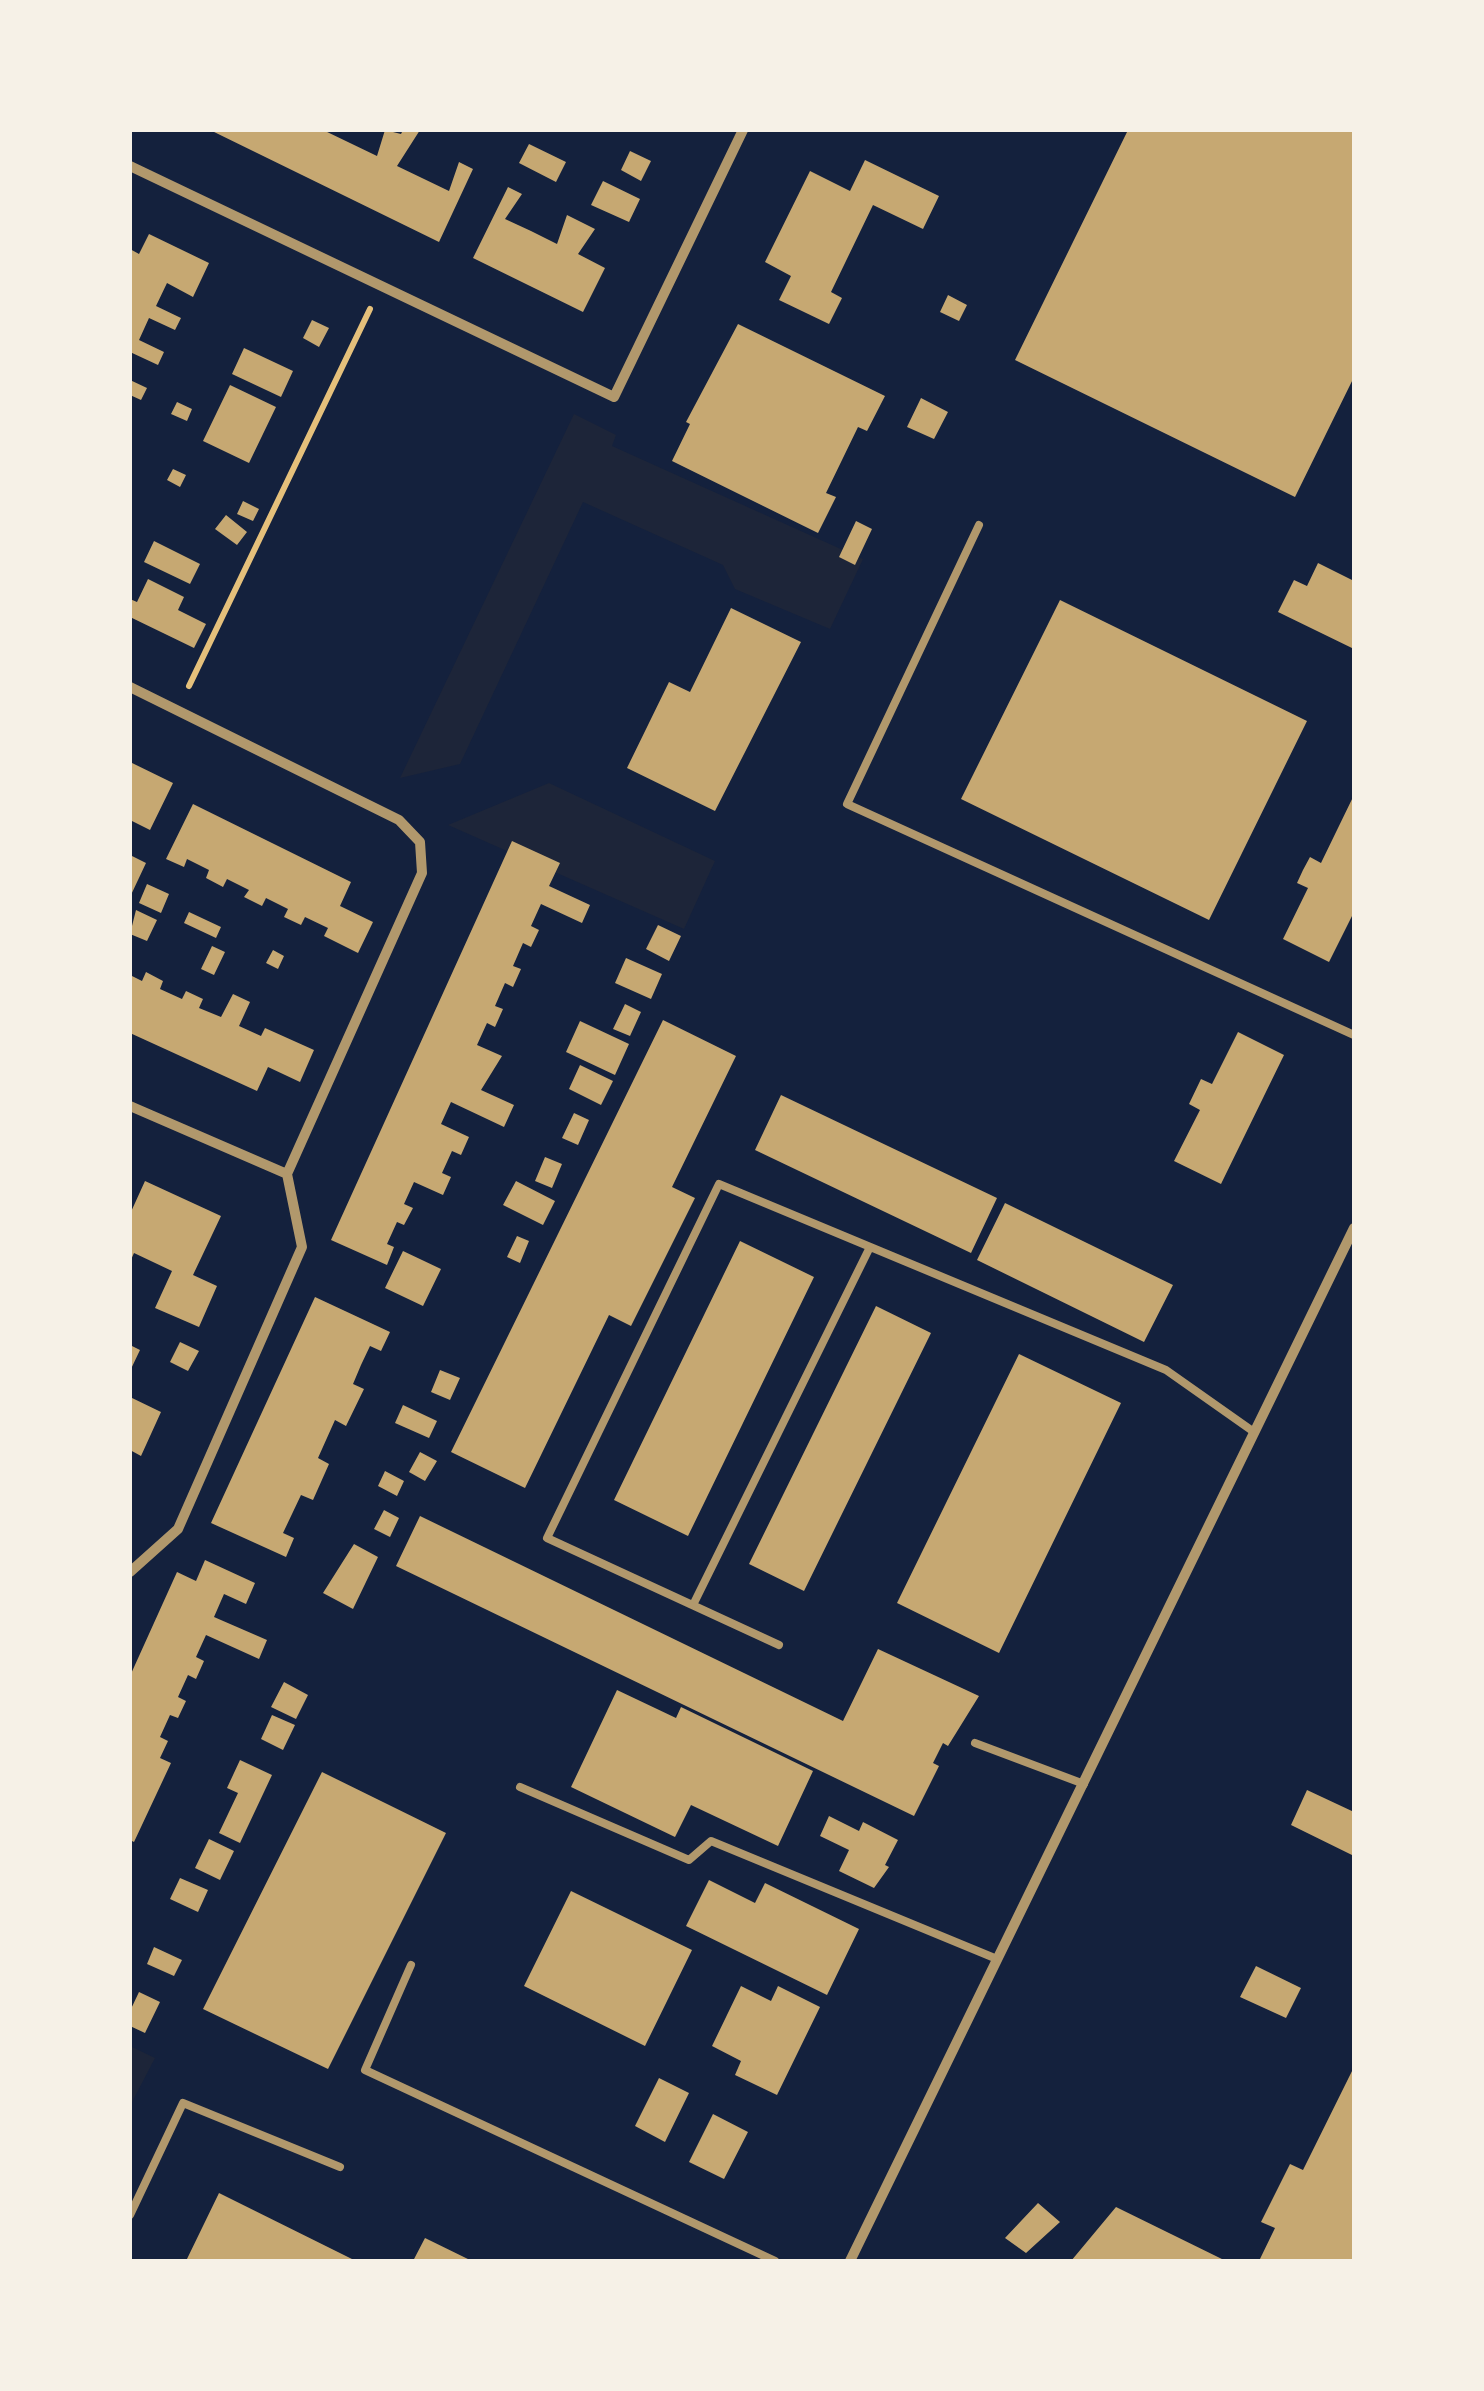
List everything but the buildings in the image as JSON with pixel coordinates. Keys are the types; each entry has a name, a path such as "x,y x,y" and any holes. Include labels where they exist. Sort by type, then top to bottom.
{"street":[{"path":"130,166 614,396 743,130"},
{"path":"130,686 399,820 420,842 422,873 286,1174 302,1247 178,1529 130,1572"},
{"path":"130,1106 286,1174"},
{"path":"850,2261 1354,1228"}],"lane":[{"path":"979,525 847,804 1354,1035"},
{"path":"778,1645 547,1538 719,1184 1166,1370 1254,1432"},
{"path":"693,1605 870,1247"},
{"path":"975,1743 1084,1784"},
{"path":"520,1787 690,1860 711,1840 997,1959"},
{"path":"412,1966 365,2070 775,2261"},
{"path":"130,2215 183,2103 340,2167"}],"path":[{"path":"177,710 381,286"}],"shaded area":[{"path":"574,414 616,435 612,446 863,559 830,629 735,589 723,565 583,502 460,764 400,778"},
{"path":"549,783 715,861 684,929 448,825"},
{"path":"130,2046 155,2058 130,2106"}]}
